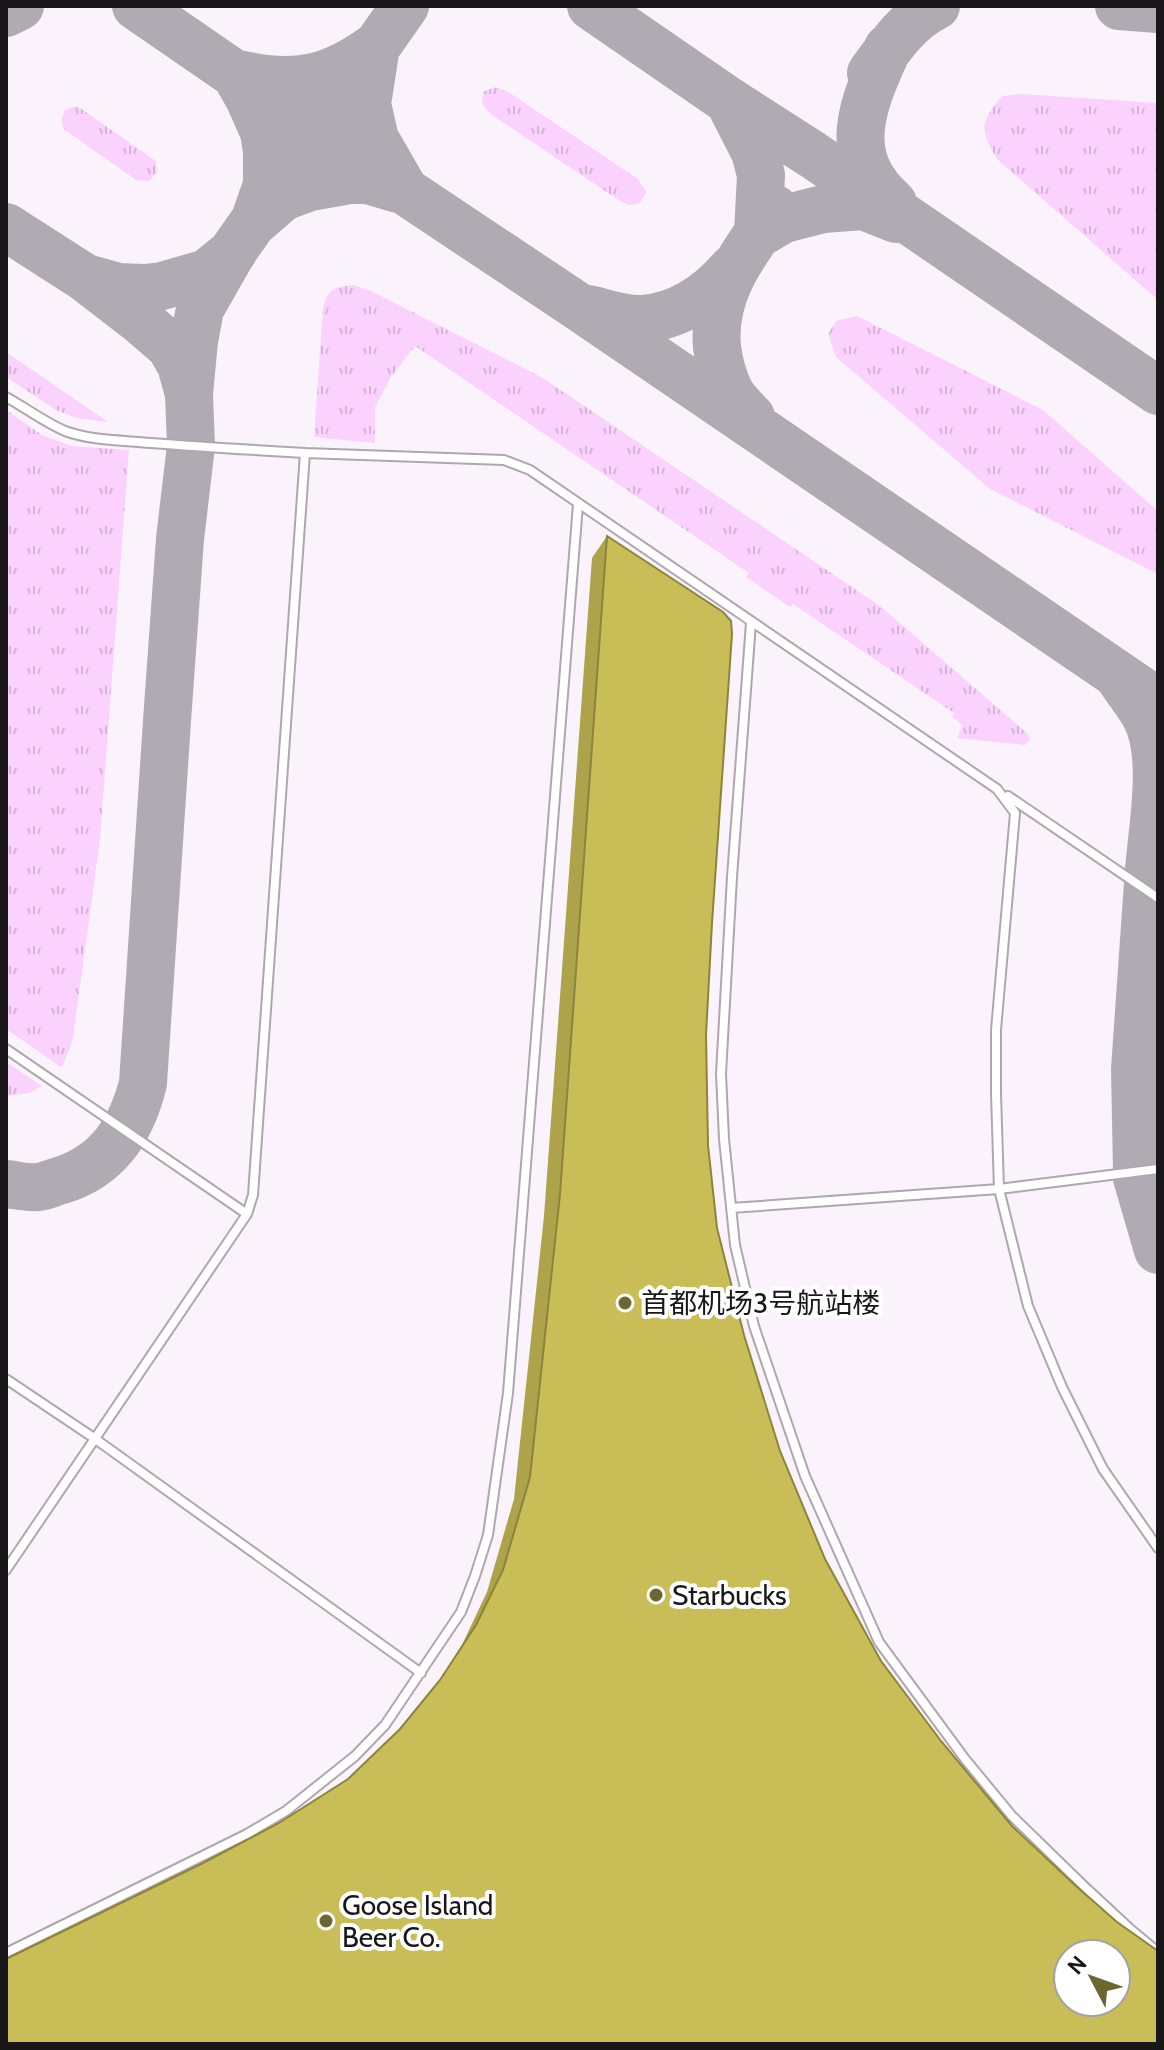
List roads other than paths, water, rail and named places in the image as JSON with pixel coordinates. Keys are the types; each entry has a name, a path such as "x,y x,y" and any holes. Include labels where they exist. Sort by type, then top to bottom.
{"lane":[{"path":"6,397 47,422 82,435 305,453 504,460 530,470 1158,898"},
{"path":"6,1570 247,1214 253,1195 305,453"},
{"path":"6,1953 247,1834 286,1811 355,1756 385,1725 461,1612 488,1535 509,1378 578,504"},
{"path":"751,623 721,1074 731,1208 743,1285 754,1326 805,1476 879,1642 965,1759 1012,1816 1097,1899 1158,1952"},
{"path":"997,789 1015,813 996,1030 999,1189 1028,1306 1062,1387 1103,1469 1158,1548"},
{"path":"6,1049 247,1214"},
{"path":"731,1208 999,1189 1158,1169"},
{"path":"6,1379 94,1438 421,1673"}],"place":[{"name":"首都机场3号航站楼","path":"625,1303"},
{"name":"Starbucks","path":"656,1595"},
{"name":"Goose Island Beer Co.","path":"326,1921"}]}
